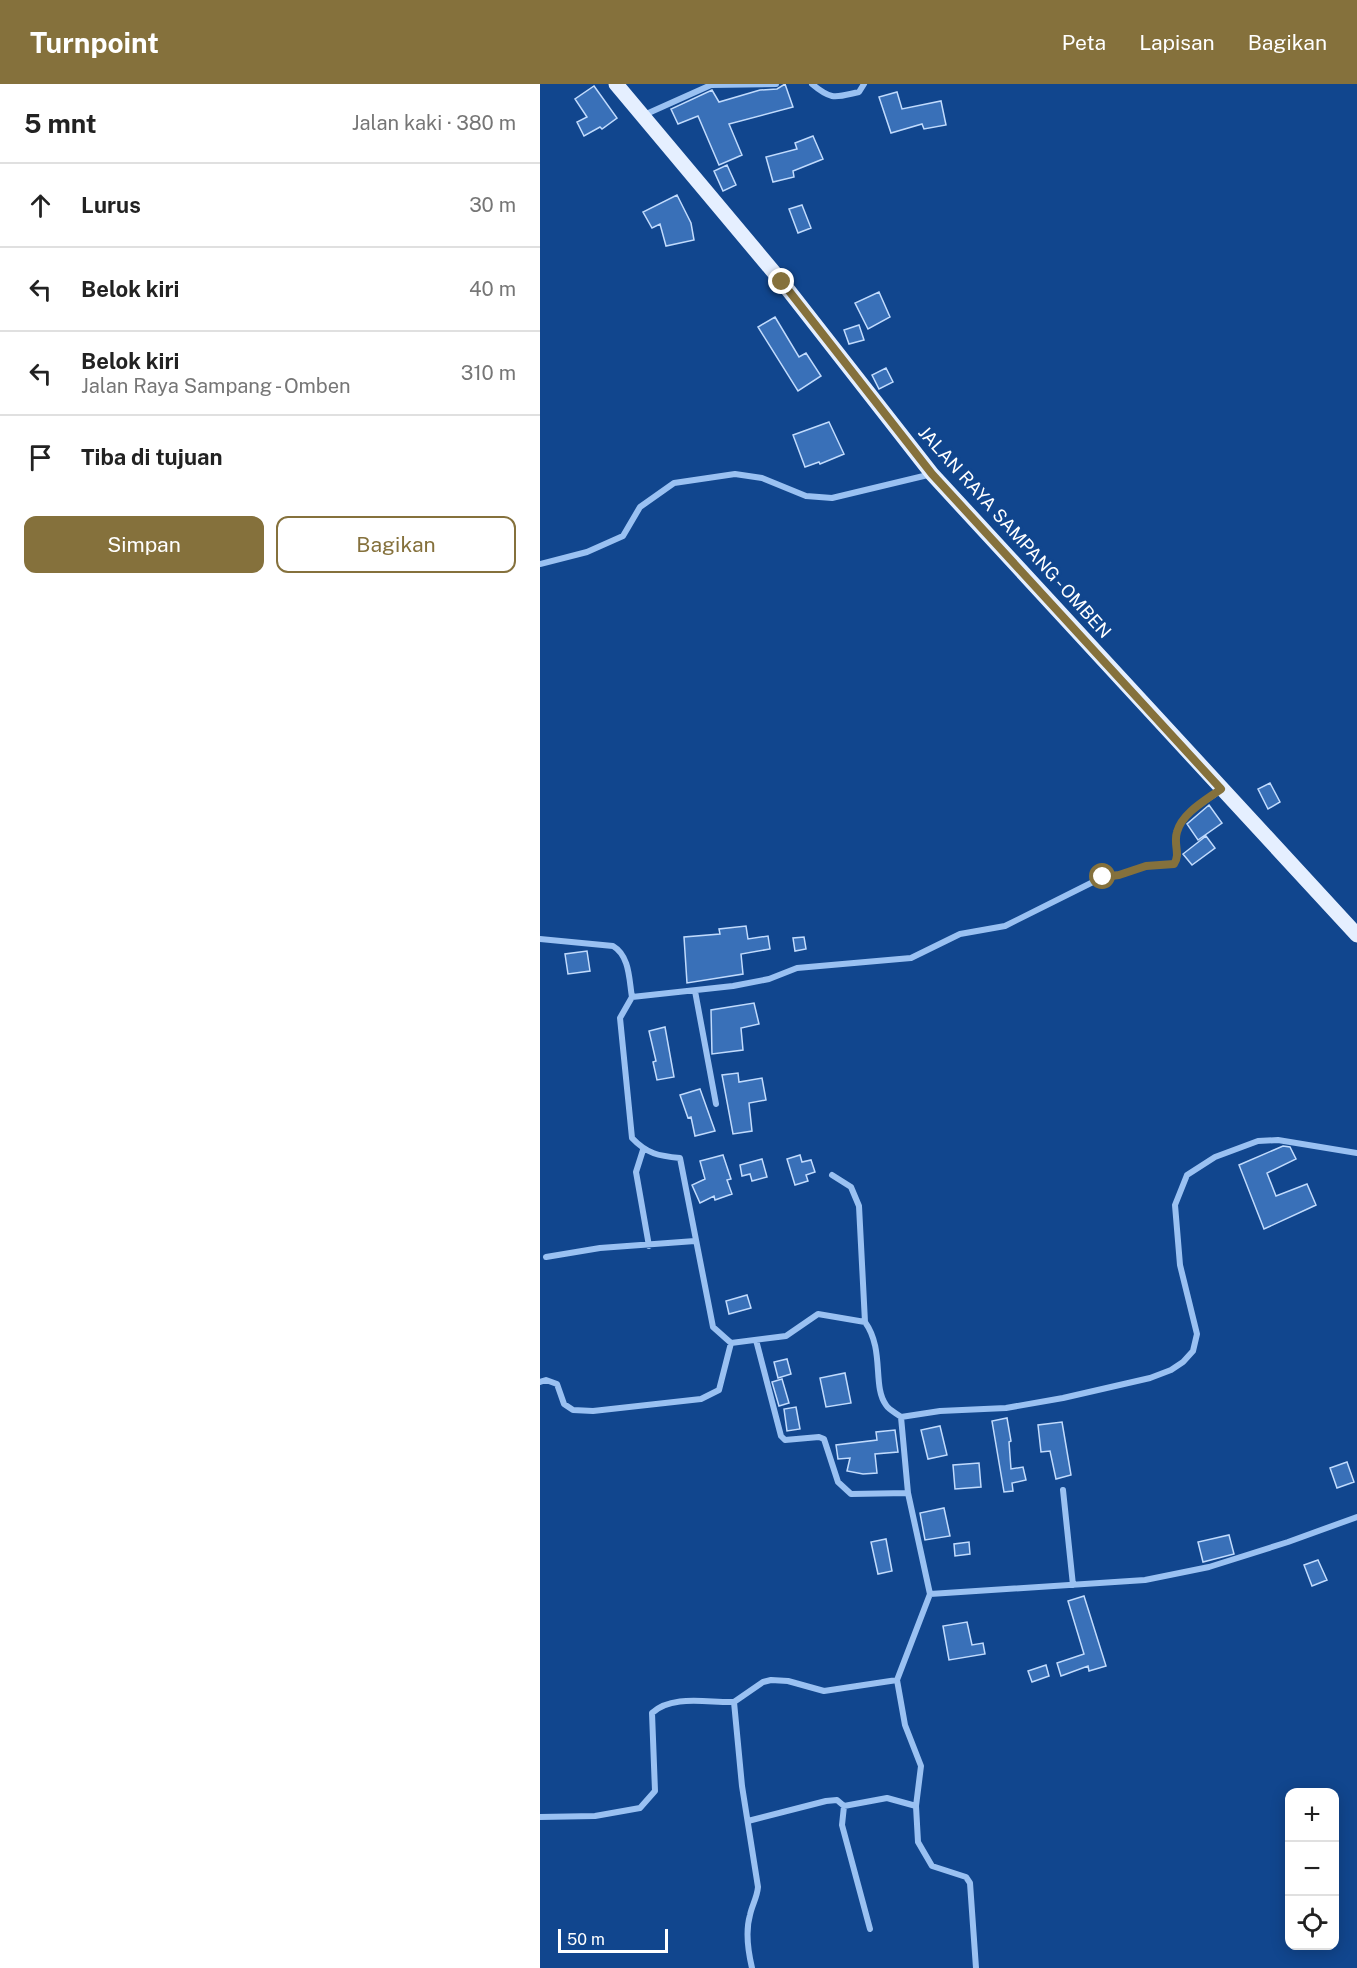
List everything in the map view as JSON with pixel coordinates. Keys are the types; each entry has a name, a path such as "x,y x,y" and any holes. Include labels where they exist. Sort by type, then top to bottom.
{"main road":[{"name":"JALAN RAYA SAMPANG - OMBEN","path":"616,84 782,282 932,474 1357,935"}],"street":[{"path":"644,116 711,85 776,84"},
{"path":"812,84 826,96 834,98 859,92 864,84"},
{"path":"540,564 587,552 623,536 640,507 674,483 735,474 762,477 806,496 832,498 932,474"},
{"path":"632,997 695,991 769,979 797,968 911,958 960,934 1005,926 1103,877 1119,875 1146,866 1174,864 1178,858 1176,832 1184,819 1221,789"},
{"path":"540,939 613,946 620,951 627,967 632,997 620,1018 632,1138 643,1150 658,1156 680,1158 713,1326 731,1343"},
{"path":"695,991 716,1104"},
{"path":"901,1417 940,1411 1006,1408 1063,1398 1150,1378 1171,1370 1193,1351 1197,1334 1180,1265 1174,1205 1187,1175 1215,1157 1258,1142 1278,1140 1357,1153"},
{"path":"643,1150 636,1172 649,1246"},
{"path":"832,1175 851,1187 859,1206 865,1322 877,1344 881,1396 885,1404 901,1417 908,1492 930,1594 897,1680 905,1725 921,1766 916,1806 918,1842 932,1866 966,1877 970,1883 976,1968"},
{"path":"546,1257 600,1248 695,1241"},
{"path":"731,1343 786,1336 818,1314 865,1322"},
{"path":"756,1340 782,1436 790,1441 819,1437 824,1439 838,1482 851,1494 908,1492"},
{"path":"540,1382 546,1380 557,1384 564,1404 573,1410 593,1411 701,1399 719,1390 731,1343"},
{"path":"1063,1490 1073,1585"},
{"path":"930,1594 1145,1580 1209,1567 1357,1517"},
{"path":"540,1817 595,1816 640,1808 654,1791 652,1713 658,1707 675,1701 735,1702 763,1682 771,1680 824,1691 897,1680"},
{"path":"735,1702 758,1887 757,1900 751,1911 747,1928 752,1968"},
{"path":"844,1806 887,1798 916,1806"},
{"path":"748,1821 826,1801 837,1800 844,1806"},
{"path":"844,1806 842,1825 870,1929"}],"building":[{"path":"785,84 793,107 729,124 742,155 719,165 698,116 678,124 671,109 712,90 719,102 760,90 777,89"},
{"path":"594,86 617,118 602,129 600,127 584,136 577,122 587,117 575,99"},
{"path":"897,92 902,109 941,101 946,125 924,129 922,124 891,133 879,97"},
{"path":"813,136 823,159 793,171 794,177 773,182 766,157 797,149 795,143"},
{"path":"727,165 736,185 723,191 714,171"},
{"path":"677,195 691,223 694,240 666,246 660,224 652,228 643,212"},
{"path":"802,205 811,228 798,233 789,209"},
{"path":"879,292 890,317 868,329 855,303"},
{"path":"775,317 799,357 806,353 821,376 798,391 758,327"},
{"path":"859,325 864,340 849,344 844,330"},
{"path":"886,368 893,382 879,389 872,375"},
{"path":"829,422 844,454 820,464 819,462 805,467 793,435"},
{"path":"1270,783 1280,802 1268,809 1258,789"},
{"path":"1209,805 1222,823 1198,840 1187,824"},
{"path":"1206,836 1215,848 1192,865 1183,854"},
{"path":"746,926 748,939 768,936 770,949 741,954 743,974 687,983 684,937 720,934 719,929"},
{"path":"804,937 806,949 795,951 793,938"},
{"path":"587,951 590,971 568,974 565,954"},
{"path":"754,1003 759,1024 741,1028 743,1050 712,1054 711,1010"},
{"path":"665,1027 674,1077 657,1080 653,1062 656,1061 649,1031"},
{"path":"738,1073 739,1082 762,1078 766,1100 749,1103 752,1131 733,1134 722,1075"},
{"path":"700,1089 715,1131 695,1136 691,1117 688,1118 680,1095"},
{"path":"1283,1146 1290,1147 1296,1159 1267,1173 1276,1196 1307,1184 1316,1205 1264,1229 1239,1165"},
{"path":"723,1155 731,1179 727,1180 732,1194 715,1200 714,1196 700,1203 692,1185 705,1179 700,1161"},
{"path":"800,1155 802,1162 811,1160 815,1172 806,1175 808,1181 795,1185 787,1159"},
{"path":"762,1159 767,1177 752,1181 750,1174 742,1176 740,1165"},
{"path":"747,1295 751,1308 729,1314 726,1301"},
{"path":"787,1359 791,1374 778,1378 774,1362"},
{"path":"845,1373 851,1403 826,1407 820,1378"},
{"path":"782,1379 789,1403 779,1406 772,1382"},
{"path":"796,1407 800,1429 787,1431 784,1409"},
{"path":"1007,1418 1011,1441 1009,1442 1011,1469 1023,1467 1026,1480 1012,1483 1013,1491 1004,1492 992,1421"},
{"path":"1062,1422 1071,1475 1056,1479 1050,1451 1041,1452 1038,1425"},
{"path":"940,1426 947,1455 928,1459 921,1430"},
{"path":"895,1430 898,1452 875,1454 877,1473 863,1474 847,1471 850,1458 838,1459 836,1445 877,1440 876,1432"},
{"path":"1347,1462 1354,1482 1337,1488 1330,1468"},
{"path":"979,1463 981,1487 955,1489 953,1465"},
{"path":"944,1508 950,1536 925,1540 920,1513"},
{"path":"1229,1535 1234,1554 1203,1562 1198,1542"},
{"path":"886,1539 892,1571 878,1574 871,1542"},
{"path":"969,1542 970,1554 955,1556 954,1544"},
{"path":"1318,1560 1327,1580 1312,1586 1304,1565"},
{"path":"1084,1596 1106,1666 1089,1671 1088,1666 1061,1676 1057,1663 1084,1654 1068,1601"},
{"path":"967,1622 972,1645 983,1643 985,1654 949,1660 943,1626"},
{"path":"1046,1665 1049,1676 1032,1682 1028,1671"}],"route":[{"path":"782,282 932,474 1221,789 1184,819 1176,832 1178,858 1174,864 1167,867 1146,866 1119,875 1103,877"}]}
